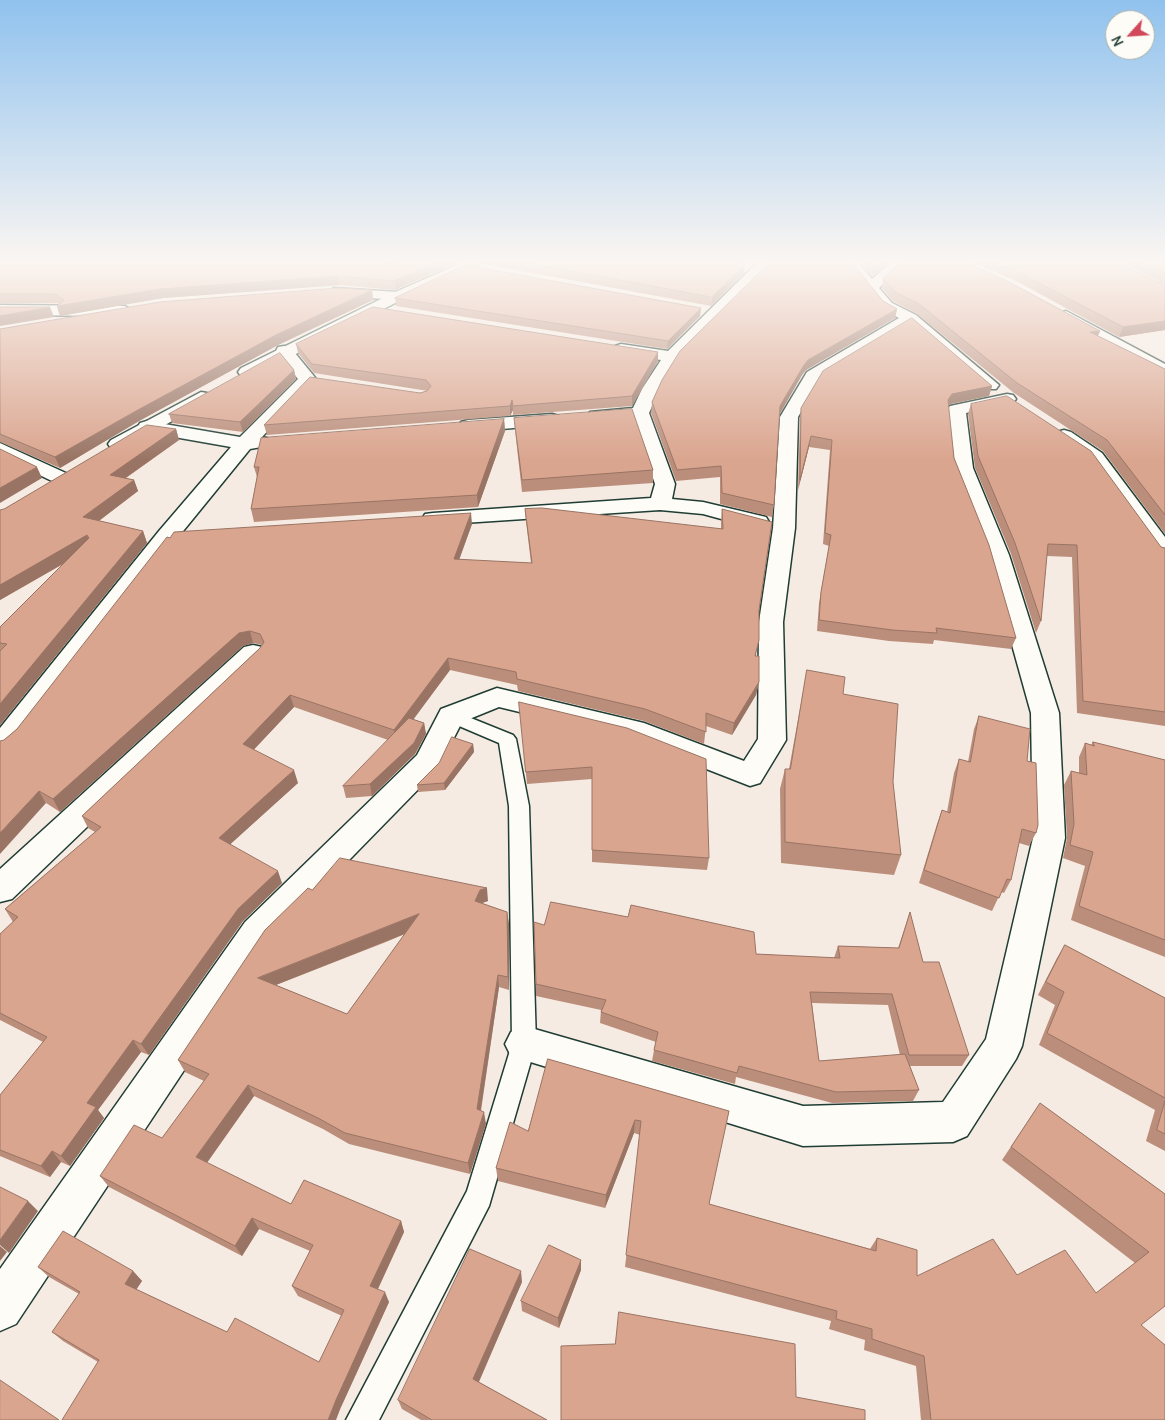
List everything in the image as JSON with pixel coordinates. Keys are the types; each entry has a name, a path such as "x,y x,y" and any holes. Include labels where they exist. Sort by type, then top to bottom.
{"street":[{"path":"233,380 284,351 334,327"},
{"path":"660,504 665,484 640,413 651,389 672,357 702,327"},
{"path":"0,1308 257,932 428,762 451,716 497,697 634,730 750,775 772,740 771,622 784,528 789,417 813,376 895,327"},
{"path":"524,1044 803,1126 953,1122 1003,1046 1049,838 1045,713 998,555 963,468 956,428 956,410 1015,404 922,327"},
{"path":"1085,327 1165,371"},
{"path":"606,347 672,357"},
{"path":"0,744 12,733 167,536 244,444 317,380 284,351"},
{"path":"100,455 216,389"},
{"path":"452,427 640,413"},
{"path":"1047,425 1096,457 1165,553"},
{"path":"147,427 244,444 274,441"},
{"path":"0,449 61,478"},
{"path":"414,520 660,504 703,508 784,528"},
{"path":"167,536 197,534"},
{"path":"0,889 253,653"}],"lane":[{"path":"362,1420 479,1196 524,1044 519,806 507,739 451,716"}],"building":[{"path":"10,327 292,327 136,411 55,457 0,434 0,329"},
{"path":"331,327 501,327 658,352 632,396 513,406 512,400 510,406 264,425 310,377 420,393 427,391 431,386 426,380 312,364 296,344"},
{"path":"581,327 682,327 668,341"},
{"path":"704,327 865,327 808,360 780,406 774,505 722,493 721,466 677,470 652,402 662,380 680,351"},
{"path":"896,327 923,327 992,386 952,394 948,400 954,458 989,545 1016,638 936,628 937,633 892,630 819,620 821,592 831,535 825,533 832,440 811,436 800,480 801,408 823,371"},
{"path":"948,327 1093,327 1100,331 1090,332 1165,369 1165,515 1107,440 1017,383"},
{"path":"280,353 294,370 240,422 169,414"},
{"path":"1007,396 1091,451 1161,547 1165,548 1165,712 1083,701 1077,545 1048,544 1041,621 1015,543 978,456 971,404"},
{"path":"632,409 653,470 522,480 514,418"},
{"path":"504,419 477,495 251,509 259,467 254,467 261,438"},
{"path":"147,425 176,429 110,475 134,480 83,517 143,531 0,704 0,651 7,644 0,643 0,627 89,538 87,535 0,585 0,510"},
{"path":"0,449 37,467 0,488"},
{"path":"542,508 723,529 722,509 772,522 759,610 759,640 755,656 759,656 759,682 734,723 706,713 706,732 645,709 517,679 516,672 448,658 394,730 290,695 243,744 294,770 219,838 278,871 238,909 141,1044 133,1040 87,1103 96,1107 61,1156 52,1151 41,1166 0,1150 0,1095 47,1037 0,1013 0,934 18,917 5,909 101,827 82,816 260,648 264,642 260,634 250,631 239,633 53,799 39,791 0,833 0,741 17,729 167,537 170,538 174,532 471,513 454,559 532,563 525,509"},
{"path":"807,670 845,677 843,694 898,704 893,782 901,855 785,842 785,769 790,769"},
{"path":"519,702 627,728 706,759 709,858 592,850 592,767 526,772"},
{"path":"979,716 1030,729 1027,761 1036,763 1038,825 1036,833 1022,829 1011,880 1007,879 999,898 924,870 942,810 950,813 959,759 970,762"},
{"path":"409,718 424,723 414,743 370,784 343,786"},
{"path":"452,737 473,744 444,783 417,785 439,763"},
{"path":"1093,742 1165,760 1165,940 1079,906 1093,852 1070,845 1074,824 1071,771 1087,775 1085,743 1094,746"},
{"path":"340,858 487,888 480,890 475,901 507,912 508,977 498,975 477,1109 484,1112 468,1163 345,1133 248,1085 196,1157 291,1204 304,1180 401,1221 370,1286 385,1292 328,1420 62,1420 99,1360 52,1332 80,1292 38,1267 63,1231 133,1271 125,1284 227,1332 235,1318 319,1362 344,1310 292,1286 313,1245 252,1218 235,1246 100,1176 134,1125 162,1138 209,1074 178,1060 265,930 308,888 312,890","holes":["419,914 347,1014 258,978"]},
{"path":"551,902 628,917 631,905 754,932 756,954 840,958 838,946 899,948 910,912 923,962 939,962 969,1055 909,1055 892,994 810,992 819,1061 905,1054 919,1090 836,1092 739,1066 737,1073 654,1050 658,1032 601,1012 606,1000 536,984 534,922 544,925"},
{"path":"1065,945 1165,998 1165,1098 1047,1033 1064,992 1046,982"},
{"path":"548,1059 729,1111 709,1204 876,1251 877,1238 917,1250 917,1276 993,1239 1017,1275 1065,1250 1096,1293 1149,1252 1011,1147 1040,1103 1165,1194 1165,1306 1141,1325 1165,1345 1165,1420 931,1420 924,1356 872,1339 872,1329 836,1319 837,1311 626,1255 641,1121 635,1120 606,1195 496,1168 510,1122 528,1131"},
{"path":"1165,1101 1165,1134 1157,1130"},
{"path":"0,1187 28,1201 0,1240"},
{"path":"549,1245 581,1260 558,1318 521,1301"},
{"path":"470,1249 521,1271 473,1379 547,1420 432,1420 398,1400"},
{"path":"619,1312 795,1344 796,1397 865,1410 865,1420 561,1420 561,1346 615,1344"},
{"path":"0,1380 59,1420 0,1420"}]}
